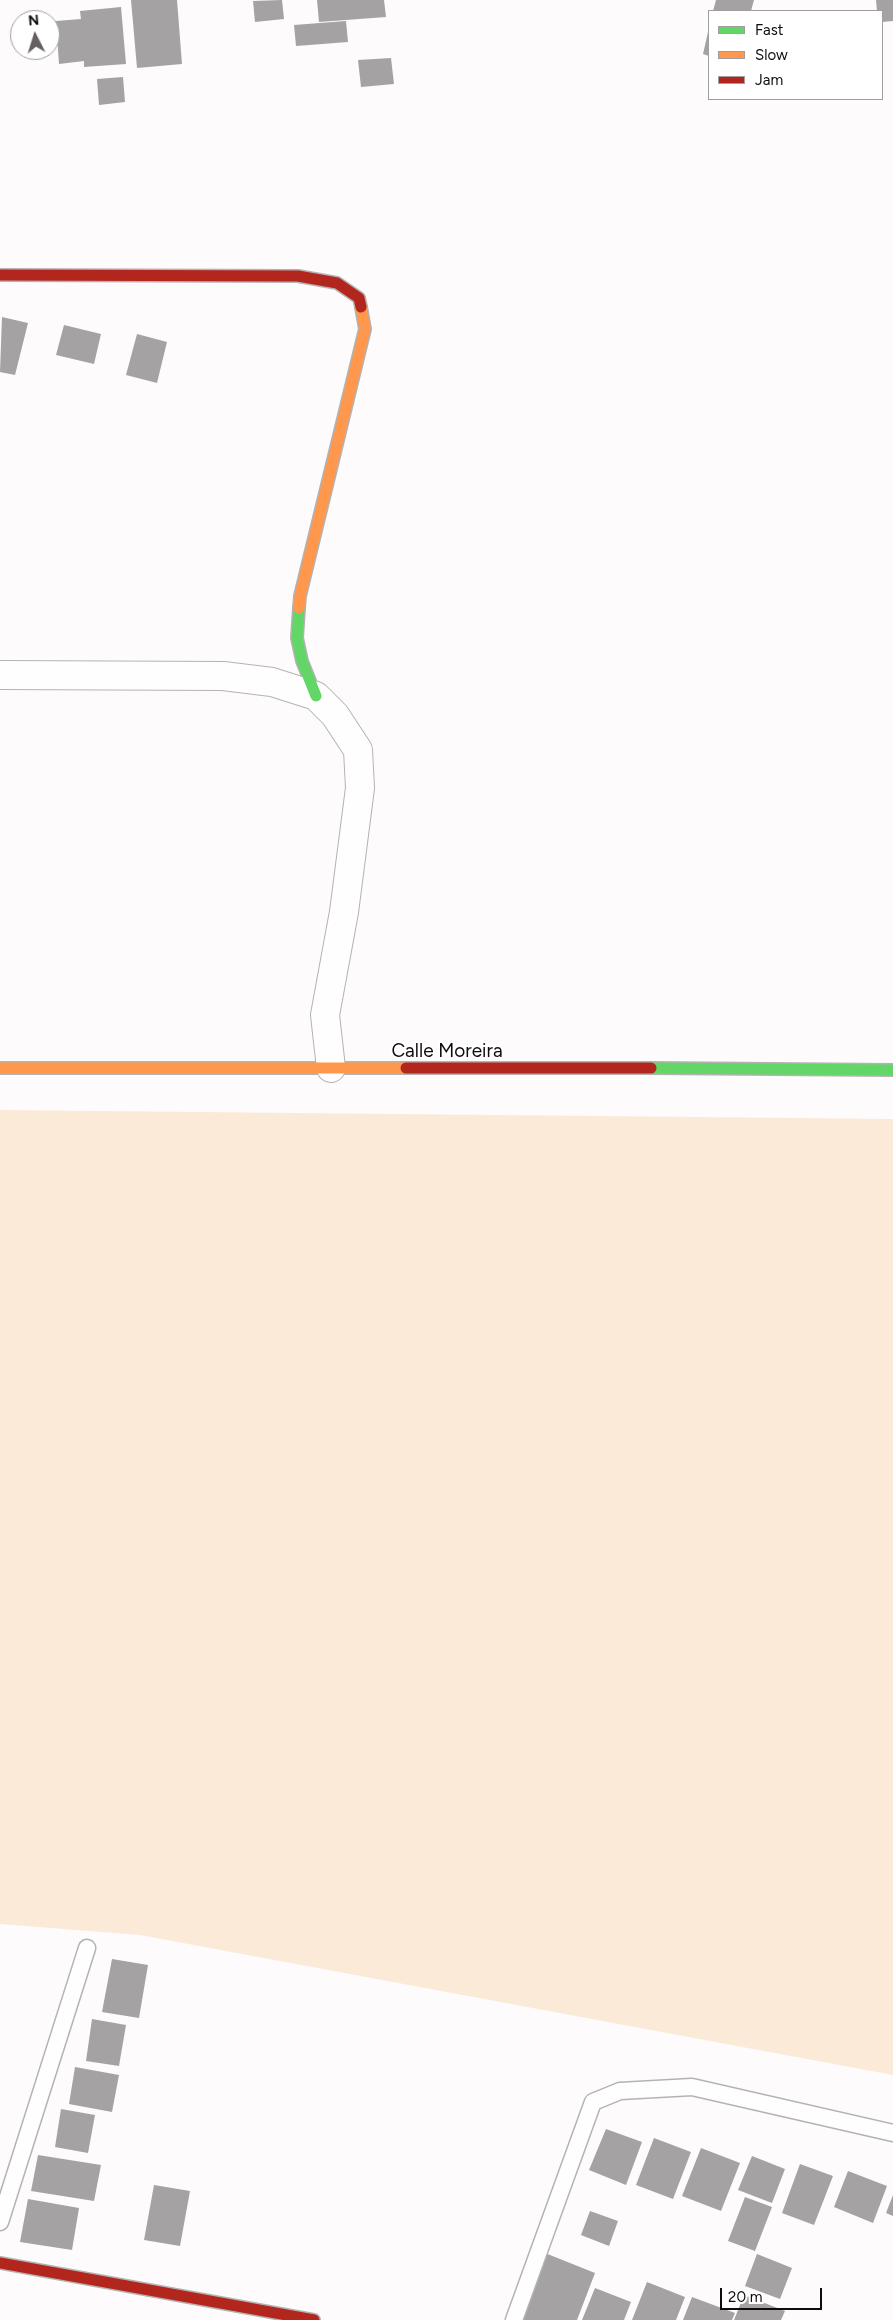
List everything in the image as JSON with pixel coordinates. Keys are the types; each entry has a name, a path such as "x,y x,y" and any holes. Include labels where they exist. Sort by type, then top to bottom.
{"street":[{"path":"0,275 298,276 337,283 359,298 365,329 300,596 298,638 302,661 316,696 335,715 358,750 360,779 344,912 325,1015 331,1068"},
{"path":"0,675 223,676 272,682 316,696"},
{"name":"Calle Moreira","path":"0,1068 759,1068 893,1070"},
{"path":"0,2263 314,2320"}],"lane":[{"path":"0,2222 87,1948"},
{"path":"514,2320 593,2102 620,2091 692,2087 893,2133"}],"shaded area":[{"path":"0,1110 893,1119 893,2075 140,1935 0,1924"}],"building":[{"path":"131,0 177,0 182,64 137,68"},
{"path":"282,0 284,19 255,22 253,1"},
{"path":"317,0 384,0 386,17 319,22"},
{"path":"716,0 754,0 751,10 713,10"},
{"path":"876,0 893,0 893,21 883,22 883,10 877,10"},
{"path":"121,7 126,64 84,67 84,61 59,64 60,21 81,19 80,11"},
{"path":"346,21 348,42 296,46 294,25"},
{"path":"708,32 708,56 703,54"},
{"path":"391,58 394,84 361,87 358,60"},
{"path":"123,77 125,102 99,105 97,79"},
{"path":"2,317 28,323 15,375 0,372"},
{"path":"64,325 101,334 94,364 56,355"},
{"path":"137,334 167,342 157,383 126,375"},
{"path":"112,1959 148,1965 139,2018 102,2012"},
{"path":"92,2019 126,2025 119,2066 86,2061"},
{"path":"75,2067 119,2075 112,2112 69,2104"},
{"path":"61,2109 95,2115 88,2153 55,2147"},
{"path":"606,2129 642,2142 626,2185 589,2170"},
{"path":"654,2138 691,2152 673,2199 636,2185"},
{"path":"701,2148 740,2163 721,2211 682,2196"},
{"path":"38,2155 101,2165 94,2201 31,2191"},
{"path":"752,2156 785,2169 772,2203 738,2190"},
{"path":"800,2164 833,2176 814,2225 782,2213"},
{"path":"848,2171 887,2186 873,2223 834,2207"},
{"path":"154,2185 190,2191 180,2246 144,2240"},
{"path":"893,2195 893,2216 886,2213"},
{"path":"745,2197 772,2207 755,2251 728,2241"},
{"path":"28,2199 79,2208 72,2250 20,2242"},
{"path":"590,2211 618,2221 609,2246 581,2235"},
{"path":"545,2253 595,2273 577,2320 518,2320"},
{"path":"757,2254 792,2268 780,2299 745,2286"},
{"path":"647,2282 685,2297 676,2320 632,2320"},
{"path":"595,2288 631,2302 624,2320 582,2320"},
{"path":"744,2295 785,2311 781,2320 734,2320"},
{"path":"692,2297 735,2313 732,2320 683,2320"}],"traffic: fast":[{"path":"299,608 297,638 302,661 316,696"},
{"path":"651,1068 893,1070"}],"traffic: slow":[{"path":"299,608 300,596 365,329 361,307"},
{"path":"0,1068 406,1068"}],"traffic: jam":[{"path":"0,275 298,276 337,283 359,298 361,307"},
{"path":"406,1068 651,1068"},
{"path":"0,2263 314,2320"}]}
